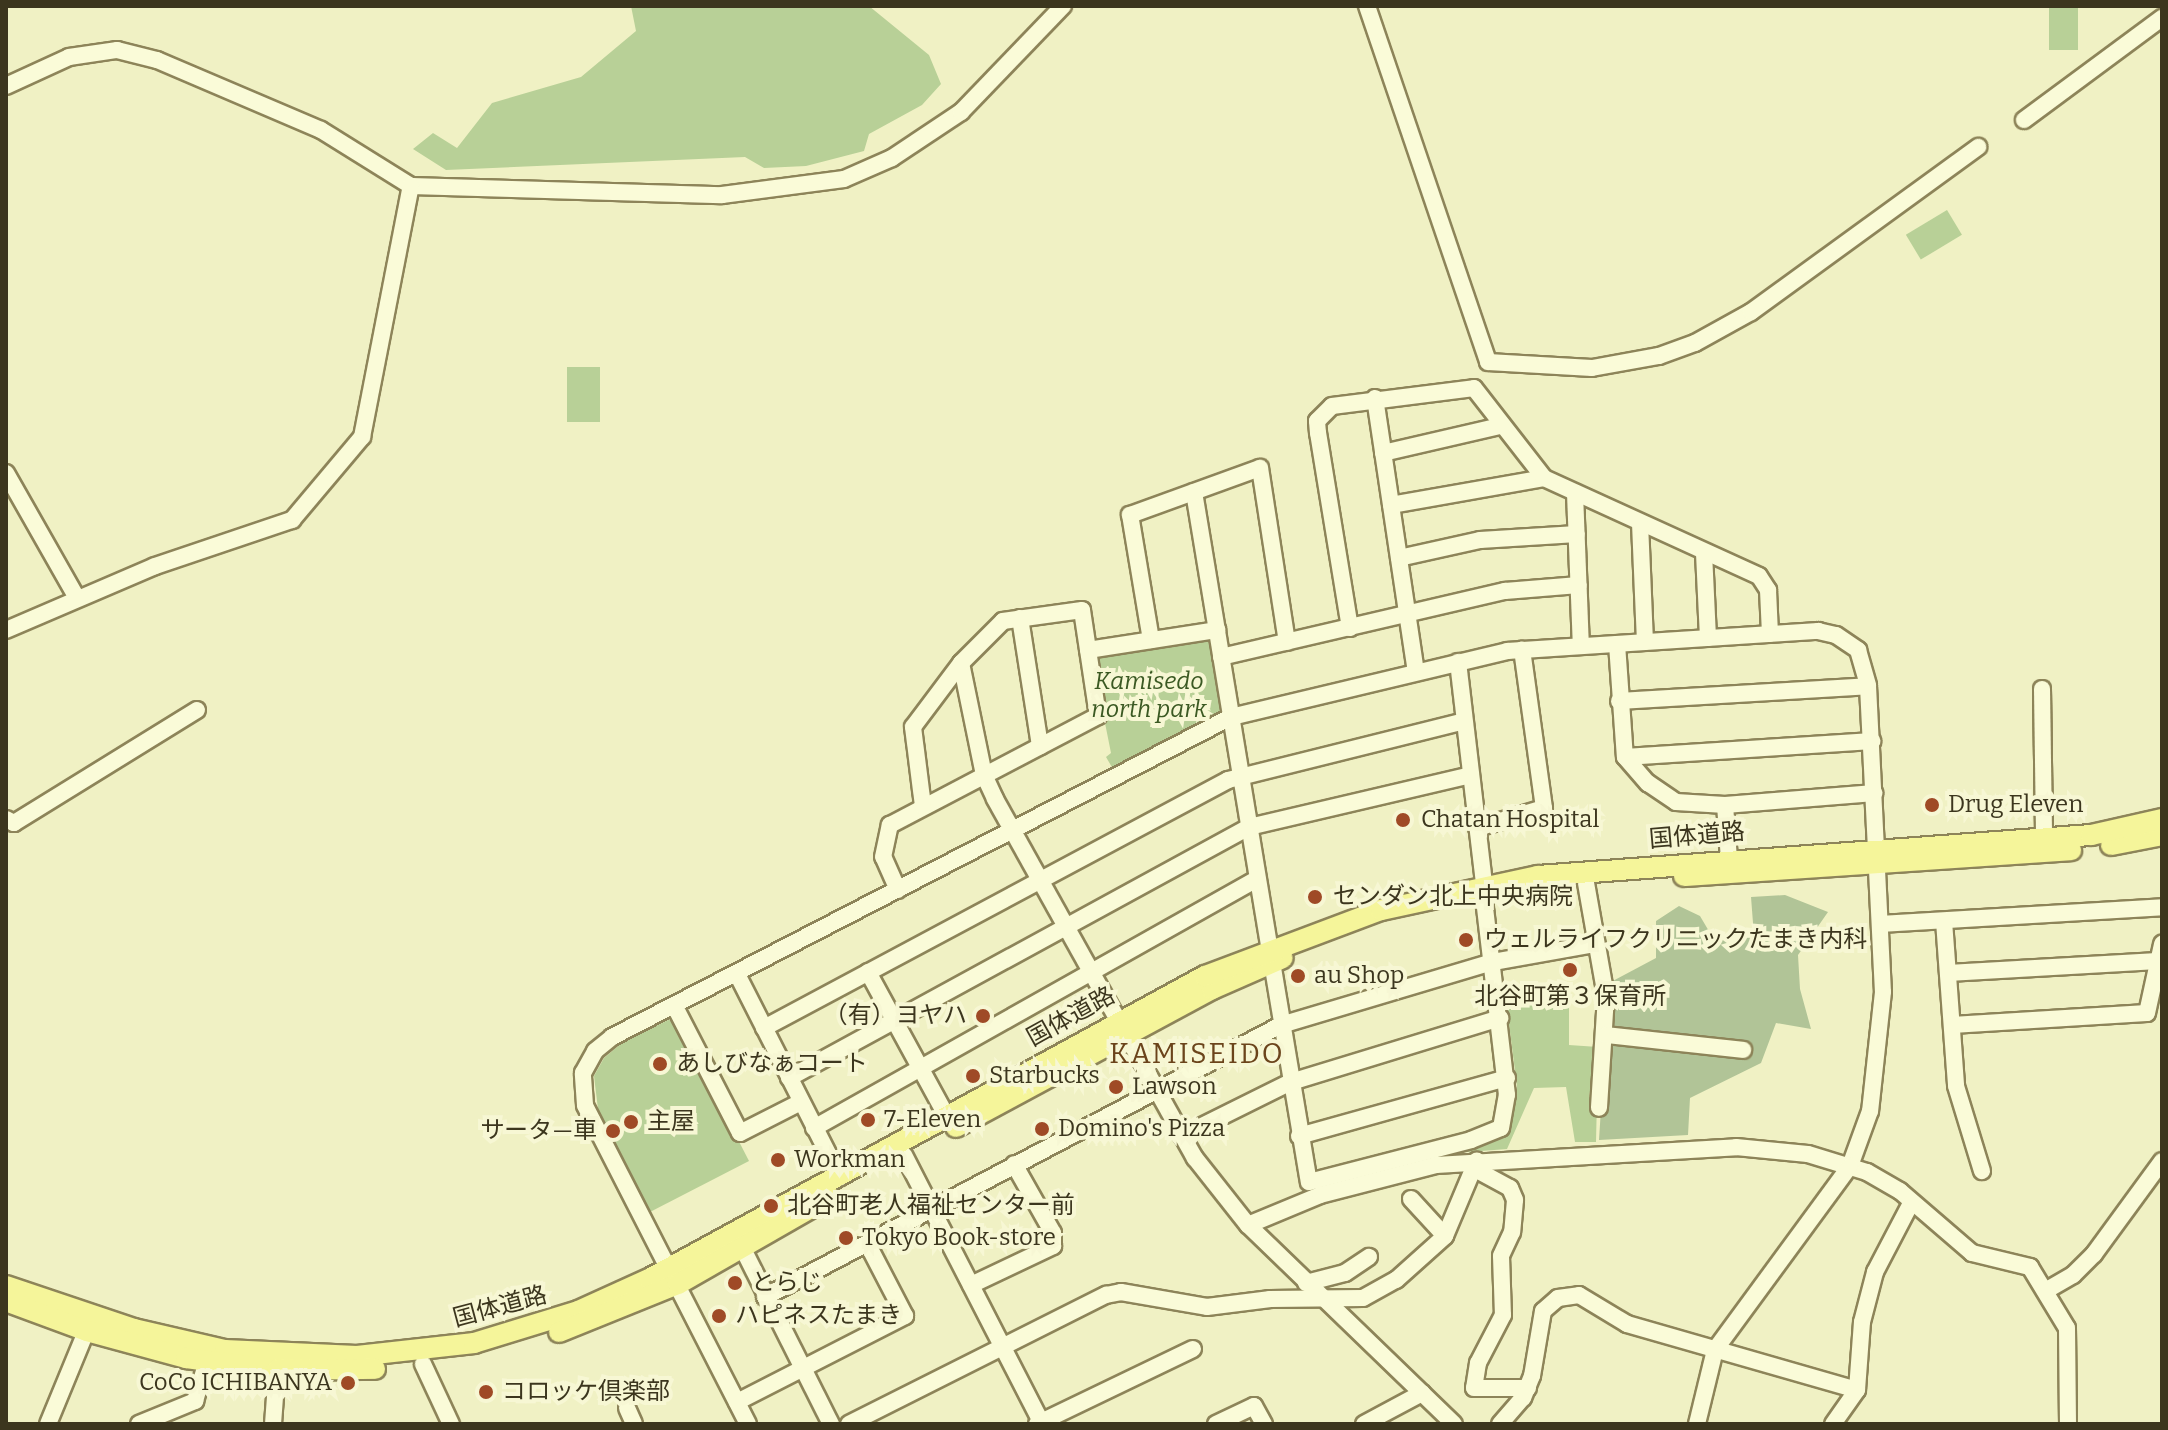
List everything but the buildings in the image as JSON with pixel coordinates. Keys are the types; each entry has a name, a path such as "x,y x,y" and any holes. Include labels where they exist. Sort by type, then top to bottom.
{"main road":[{"name":"国体道路","path":"1484,892 2104,833 2162,819"},
{"name":"国体道路","path":"6,1286 89,1323 238,1351 317,1356 418,1353 537,1326 673,1276 947,1117 1271,956 1381,910 1484,892 1729,859 2092,848 2162,835"},
{"name":"国体道路","path":"6,1301 89,1323 207,1361 277,1370 423,1364 538,1339 742,1247 1122,1028"}],"street":[{"path":"6,86 69,57 117,50 157,60 321,130 411,186 722,195 844,179 892,158 961,112 1063,6"},
{"path":"1367,6 1488,362 1592,368 1659,356 1695,343 1751,312 1978,147"},
{"path":"2024,120 2162,18"},
{"path":"6,630 155,566 292,520 362,437 411,186"},
{"path":"1350,628 1317,421 1337,404 1467,386 1480,394 1500,426 1544,478 1704,553 1744,568 1766,583 1770,634"},
{"path":"1375,398 1416,672"},
{"path":"1383,453 1500,426"},
{"path":"1151,640 1130,515 1260,468 1287,642"},
{"path":"6,473 77,598"},
{"path":"1391,505 1544,478"},
{"path":"1194,492 1309,1182 1471,1140 1501,1128 1507,1078 1458,662"},
{"path":"1575,493 1581,646"},
{"path":"1640,523 1645,642"},
{"path":"1399,558 1480,540 1577,534"},
{"path":"1704,553 1708,638"},
{"path":"1221,657 1505,591 1579,585"},
{"path":"898,890 883,857 890,825 1098,716 1082,610 1020,618 993,627 961,663 913,727 923,806"},
{"path":"1020,618 1040,746"},
{"path":"1088,650 1217,630"},
{"path":"748,1424 588,1116 582,1084 595,1051 674,1005 1231,717 1458,662 1522,650 1818,631 1849,641 1864,661 1868,686 1883,992 1870,1111 1850,1166 1715,1350 1697,1424"},
{"path":"1617,644 1625,757 1648,783 1676,802 1725,805 1875,793"},
{"path":"1477,828 1544,808 1522,650"},
{"path":"961,663 984,775 1182,1136 1248,1225 1454,1424"},
{"path":"1619,701 1868,686"},
{"path":"2042,689 2044,839"},
{"path":"6,819 14,823 197,710"},
{"path":"764,1028 1039,879 1241,776 1464,721"},
{"path":"1625,757 1872,741"},
{"path":"789,1078 1249,827 1470,775"},
{"path":"1725,805 1729,859"},
{"path":"814,1128 1257,879"},
{"path":"1586,883 1606,996 1606,1035 1599,1108"},
{"path":"1880,924 2162,907"},
{"path":"1944,921 1956,1086 1982,1171"},
{"path":"765,1297 1154,1089 1281,1025 1493,962 1595,944"},
{"path":"1948,973 2160,952 2147,1013 1952,1025"},
{"path":"868,972 947,1117"},
{"path":"737,974 840,1177"},
{"path":"674,1005 740,1133 801,1102"},
{"path":"1182,1136 1291,1082 1500,1018"},
{"path":"1606,1035 1743,1050"},
{"path":"1299,1136 1507,1078"},
{"path":"1248,1225 1357,1183 1475,1164 1767,1147 1850,1166 1900,1191 1972,1253 2030,1267 2047,1290 2067,1328 2068,1424"},
{"path":"904,1155 1040,1423 1193,1349"},
{"path":"2047,1290 2073,1275 2094,1254 2162,1161"},
{"path":"971,1285 1053,1246 1053,1233 1014,1164"},
{"path":"849,1424 1121,1292 1207,1307 1321,1298 1363,1298 1396,1280 1445,1236 1475,1164"},
{"path":"1475,1164 1510,1188 1515,1200 1512,1232 1501,1256 1503,1315 1478,1363 1474,1388 1528,1388"},
{"path":"1411,1199 1445,1236"},
{"path":"1833,1424 1857,1390 1866,1298 1911,1203"},
{"path":"737,1402 905,1316 867,1243"},
{"path":"742,1247 831,1424"},
{"path":"1306,1283 1345,1273 1369,1257"},
{"path":"1500,1424 1528,1388 1536,1331 1543,1311 1558,1298 1579,1295 1627,1324 1857,1390"},
{"path":"48,1424 89,1323"},
{"path":"139,1424 195,1401 207,1361"},
{"path":"423,1364 451,1424"},
{"path":"273,1424 277,1370"},
{"path":"1364,1424 1422,1393"},
{"path":"1216,1424 1254,1406 1264,1424"},
{"path":"627,1408 634,1424"}],"green space":[{"path":"631,6 869,6 929,55 941,84 922,105 869,134 864,151 806,166 764,168 745,157 446,170 413,149 433,133 457,148 492,103 581,77 636,31"},
{"path":"2049,6 2078,6 2078,50 2049,50"},
{"path":"1947,210 1962,235 1921,260 1906,235"},
{"path":"567,367 600,367 600,422 567,422"},
{"name":"Kamisedo north park","path":"1215,633 1226,708 1222,716 1113,769 1106,757 1111,753 1091,653"},
{"path":"1785,895 1828,912 1798,955 1800,989 1811,1029 1776,1023 1761,1063 1690,1098 1688,1135 1599,1140 1609,983 1656,958 1656,921 1679,906 1700,916 1713,938 1754,936 1751,897"},
{"path":"1569,996 1569,1045 1598,1047 1589,1097 1597,1099 1596,1142 1575,1142 1566,1087 1534,1088 1507,1149 1468,1152 1468,1145 1505,1132 1513,1106 1517,1086 1507,1009"},
{"path":"668,1020 677,1021 749,1161 650,1212 598,1109 594,1076 604,1058 623,1042"}],"place":[{"name":"Drug Eleven","path":"1932,805"},
{"name":"Chatan Hospital","path":"1403,820"},
{"name":"センダン北上中央病院","path":"1315,897"},
{"name":"ウェルライフクリニックたまき内科","path":"1466,940"},
{"name":"北谷町第３保育所","path":"1570,970"},
{"name":"au Shop","path":"1298,976"},
{"name":"（有）ヨヤハ","path":"983,1016"},
{"name":"あしびなぁコート","path":"660,1064"},
{"name":"Starbucks","path":"973,1076"},
{"name":"Lawson","path":"1116,1087"},
{"name":"7-Eleven","path":"868,1120"},
{"name":"主屋","path":"631,1122"},
{"name":"Domino's Pizza","path":"1042,1129"},
{"name":"サータ―車","path":"613,1131"},
{"name":"Workman","path":"778,1160"},
{"name":"北谷町老人福祉センター前","path":"771,1206"},
{"name":"Tokyo Book-store","path":"846,1238"},
{"name":"とらじ","path":"735,1283"},
{"name":"ハピネスたまき","path":"719,1316"},
{"name":"CoCo ICHIBANYA","path":"348,1383"},
{"name":"コロッケ倶楽部","path":"486,1392"}],"district":[{"name":"KAMISEIDO","path":"1197,1054"}]}
